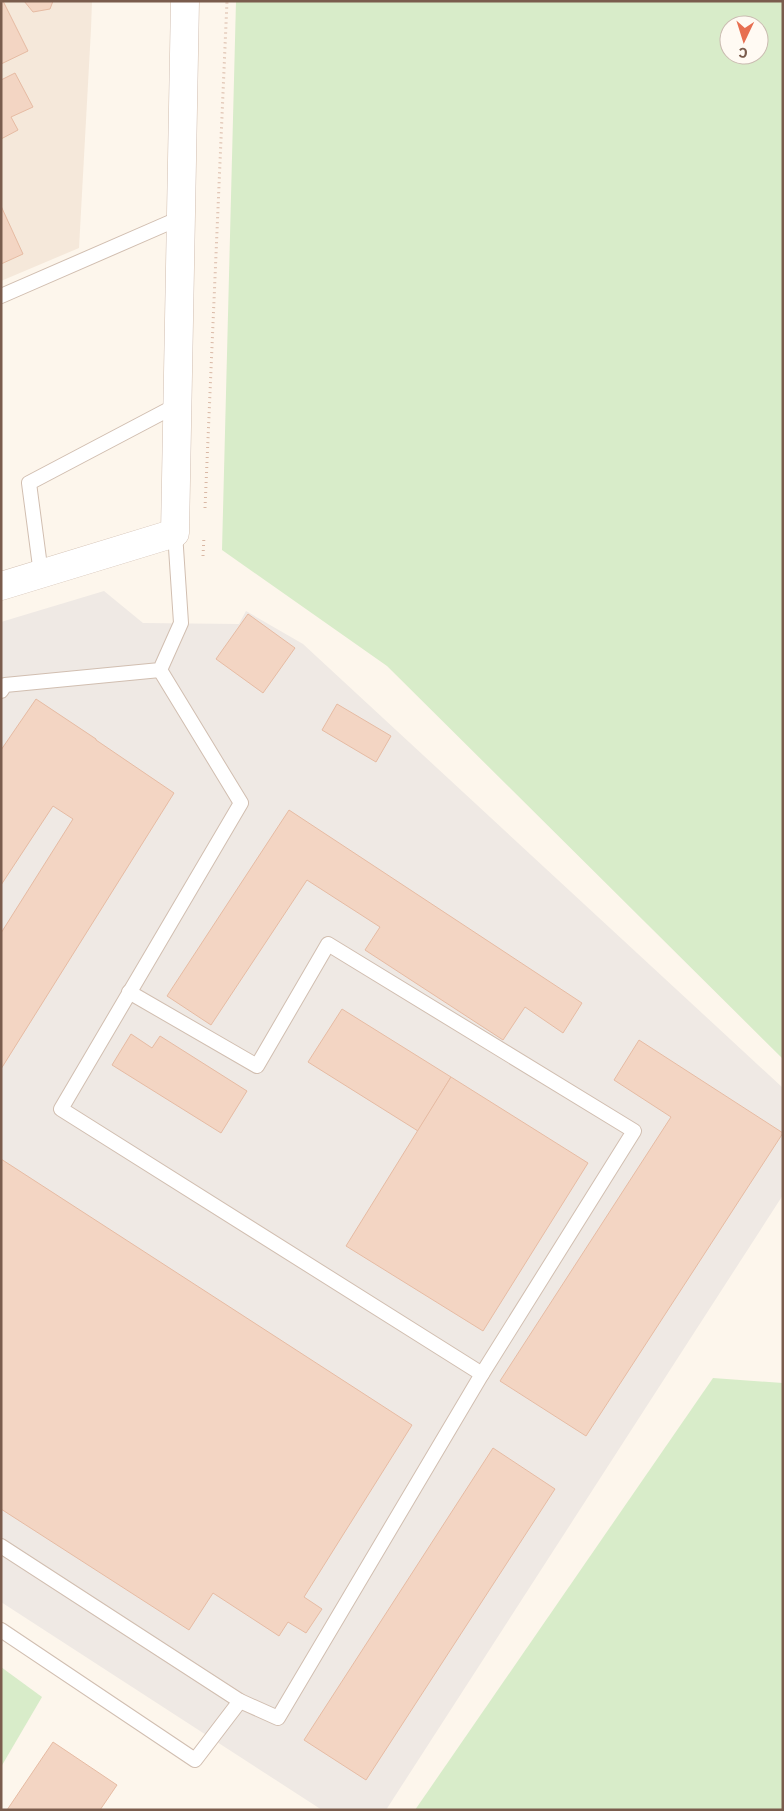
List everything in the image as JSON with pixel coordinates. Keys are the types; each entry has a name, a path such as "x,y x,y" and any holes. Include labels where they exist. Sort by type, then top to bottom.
{"street":[{"path":"1,586 175,533 185,1"}],"lane":[{"path":"1,296 180,218"},
{"path":"41,574 29,483 177,405"},
{"path":"160,670 180,623 175,533"},
{"path":"1,691 5,685 160,670"},
{"path":"160,670 241,803 60,1108 482,1374"},
{"path":"1,1546 240,1701 278,1718 482,1374 634,1131 328,944 257,1066 130,992"},
{"path":"1,1630 196,1760 240,1701"}],"path":[{"path":"205,517 227,1"},
{"path":"203,556 204,526"}],"shaded area":[{"path":"1,1 92,1 79,248 1,281"},
{"path":"104,591 143,623 239,624 246,611 303,644 783,1088 783,1195 386,1810 322,1810 1,1602 1,622"}],"green space":[{"path":"236,1 783,1 783,1059 387,666 222,550"},
{"path":"713,1378 783,1383 783,1810 415,1810"},
{"path":"1,1667 42,1697 1,1767"}],"building":[{"path":"1,1 3,1 28,51 1,64"},
{"path":"24,1 53,1 50,9 33,12"},
{"path":"15,73 33,107 11,117 18,130 1,139 1,80"},
{"path":"1,206 23,254 1,264"},
{"path":"248,614 295,648 263,693 216,659"},
{"path":"36,699 174,793 1,1069 1,933 73,819 53,806 1,885 1,750"},
{"path":"337,704 391,736 376,762 322,730"},
{"path":"289,810 582,1003 563,1033 525,1007 503,1040 365,950 380,927 307,880 211,1025 167,996"},
{"path":"342,1009 451,1077 418,1131 308,1062"},
{"path":"131,1034 152,1048 160,1036 247,1091 221,1133 112,1065"},
{"path":"639,1040 783,1133 586,1436 500,1381 671,1117 614,1080"},
{"path":"451,1077 588,1163 483,1331 346,1246"},
{"path":"1,1159 412,1425 304,1597 322,1609 306,1633 288,1622 279,1636 213,1593 189,1630 1,1509"},
{"path":"493,1448 555,1489 366,1780 304,1740"},
{"path":"53,1742 117,1785 100,1810 7,1810"}]}
